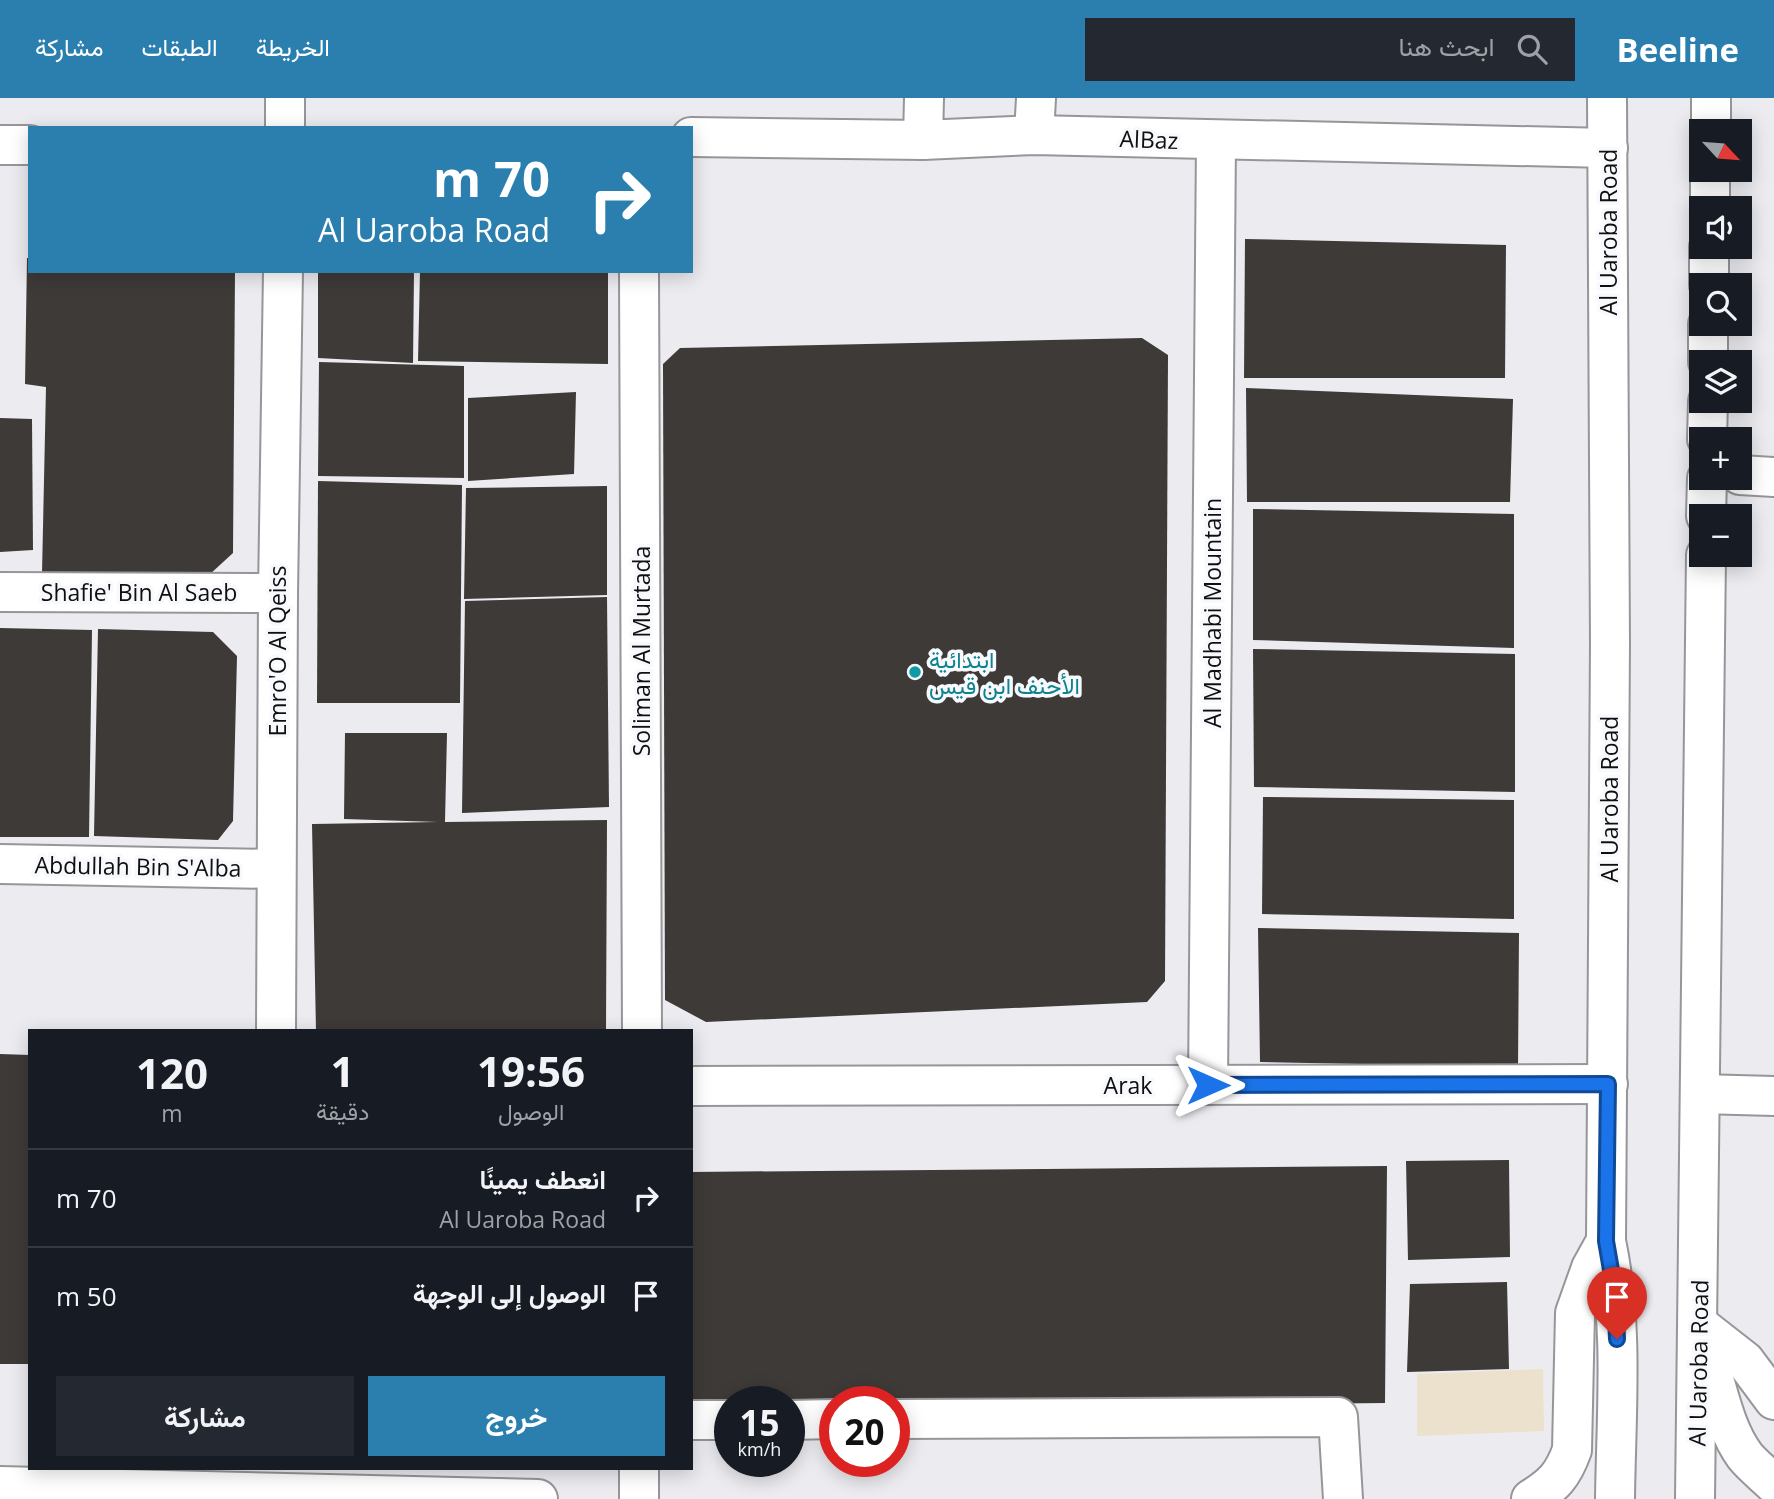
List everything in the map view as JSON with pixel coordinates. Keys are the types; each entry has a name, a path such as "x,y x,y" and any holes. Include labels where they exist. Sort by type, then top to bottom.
{"main road":[{"path":"285,98 285,126"},
{"path":"923,140 924,98"},
{"name":"Al Uaroba Road","path":"1607,98 1610,616 1606,1241 1617,1312 1615,1499"},
{"path":"1711,98 1711,119"},
{"name":"AlBaz","path":"693,136 923,140 1035,117 1216,141 1608,148"},
{"name":"Al Madhabi Mountain","path":"1208,1085 1216,141"},
{"path":"0,145 28,145"},
{"name":"Emro'O Al Qeiss","path":"276,1029 283,273"},
{"name":"Soliman Al Murtada","path":"639,273 642,1029"},
{"path":"1752,476 1774,477"},
{"name":"Al Uaroba Road","path":"1695,1499 1706,567"},
{"name":"Shafie' Bin Al Saeb","path":"0,592 278,593"},
{"name":"Abdullah Bin S'Alba","path":"0,864 276,869"},
{"name":"Arak","path":"693,1086 1608,1084"},
{"path":"1700,1094 1774,1096"},
{"path":"1531,1499 1547,1490 1564,1471 1572,1450 1575,1313 1591,1268 1606,1241"},
{"path":"1699,1325 1745,1361 1774,1400"},
{"path":"1699,1325 1733,1433 1746,1457 1774,1484"},
{"path":"910,1419 1338,1417 1343,1499"},
{"path":"693,1420 714,1420"},
{"path":"639,1470 639,1499"},
{"path":"0,1486 276,1480 538,1499"}],"shaded area":[{"path":"1543,1369 1544,1431 1417,1436 1417,1374"}],"building":[{"path":"1245,239 1506,245 1505,378 1244,378"},
{"path":"27,258 28,273 235,273 233,553 209,575 42,574 46,387 25,384"},
{"path":"318,273 414,273 413,363 318,358"},
{"path":"420,273 608,273 608,364 418,361"},
{"name":"ابتدائية الأحنف ابن قيس","path":"1142,338 1168,355 1165,981 1147,1002 706,1022 665,1000 663,364 680,348"},
{"path":"319,362 464,366 464,478 318,476"},
{"path":"1246,388 1513,399 1510,502 1247,502"},
{"path":"576,392 574,474 468,481 468,398"},
{"path":"0,418 32,419 33,550 0,552"},
{"path":"318,481 462,485 460,703 317,703"},
{"path":"607,486 607,595 464,599 466,488"},
{"path":"1253,509 1514,514 1514,648 1253,640"},
{"path":"607,597 609,807 462,813 465,601"},
{"path":"0,628 92,630 89,837 0,837"},
{"path":"98,629 213,632 237,656 233,821 218,840 94,836"},
{"path":"1253,649 1515,654 1515,792 1254,787"},
{"path":"345,733 447,733 445,822 607,820 606,1029 316,1029 312,824 438,822 344,819"},
{"path":"1263,797 1514,800 1514,919 1262,914"},
{"path":"1258,928 1519,933 1518,1067 1260,1062"},
{"path":"0,1054 28,1055 28,1364 0,1364"},
{"path":"1509,1160 1510,1257 1408,1260 1406,1161"},
{"path":"1387,1166 1385,1403 910,1408 910,1386 819,1386 819,1402 805,1402 805,1386 714,1386 714,1405 693,1410 693,1172"},
{"path":"1507,1282 1509,1369 1407,1372 1410,1284"}],"place":[{"name":"ابتدائية الأحنف ابن قيس","path":"915,672"}],"route":[{"path":"1208,1085 1608,1084 1606,1241 1613,1273 1617,1339"}]}
